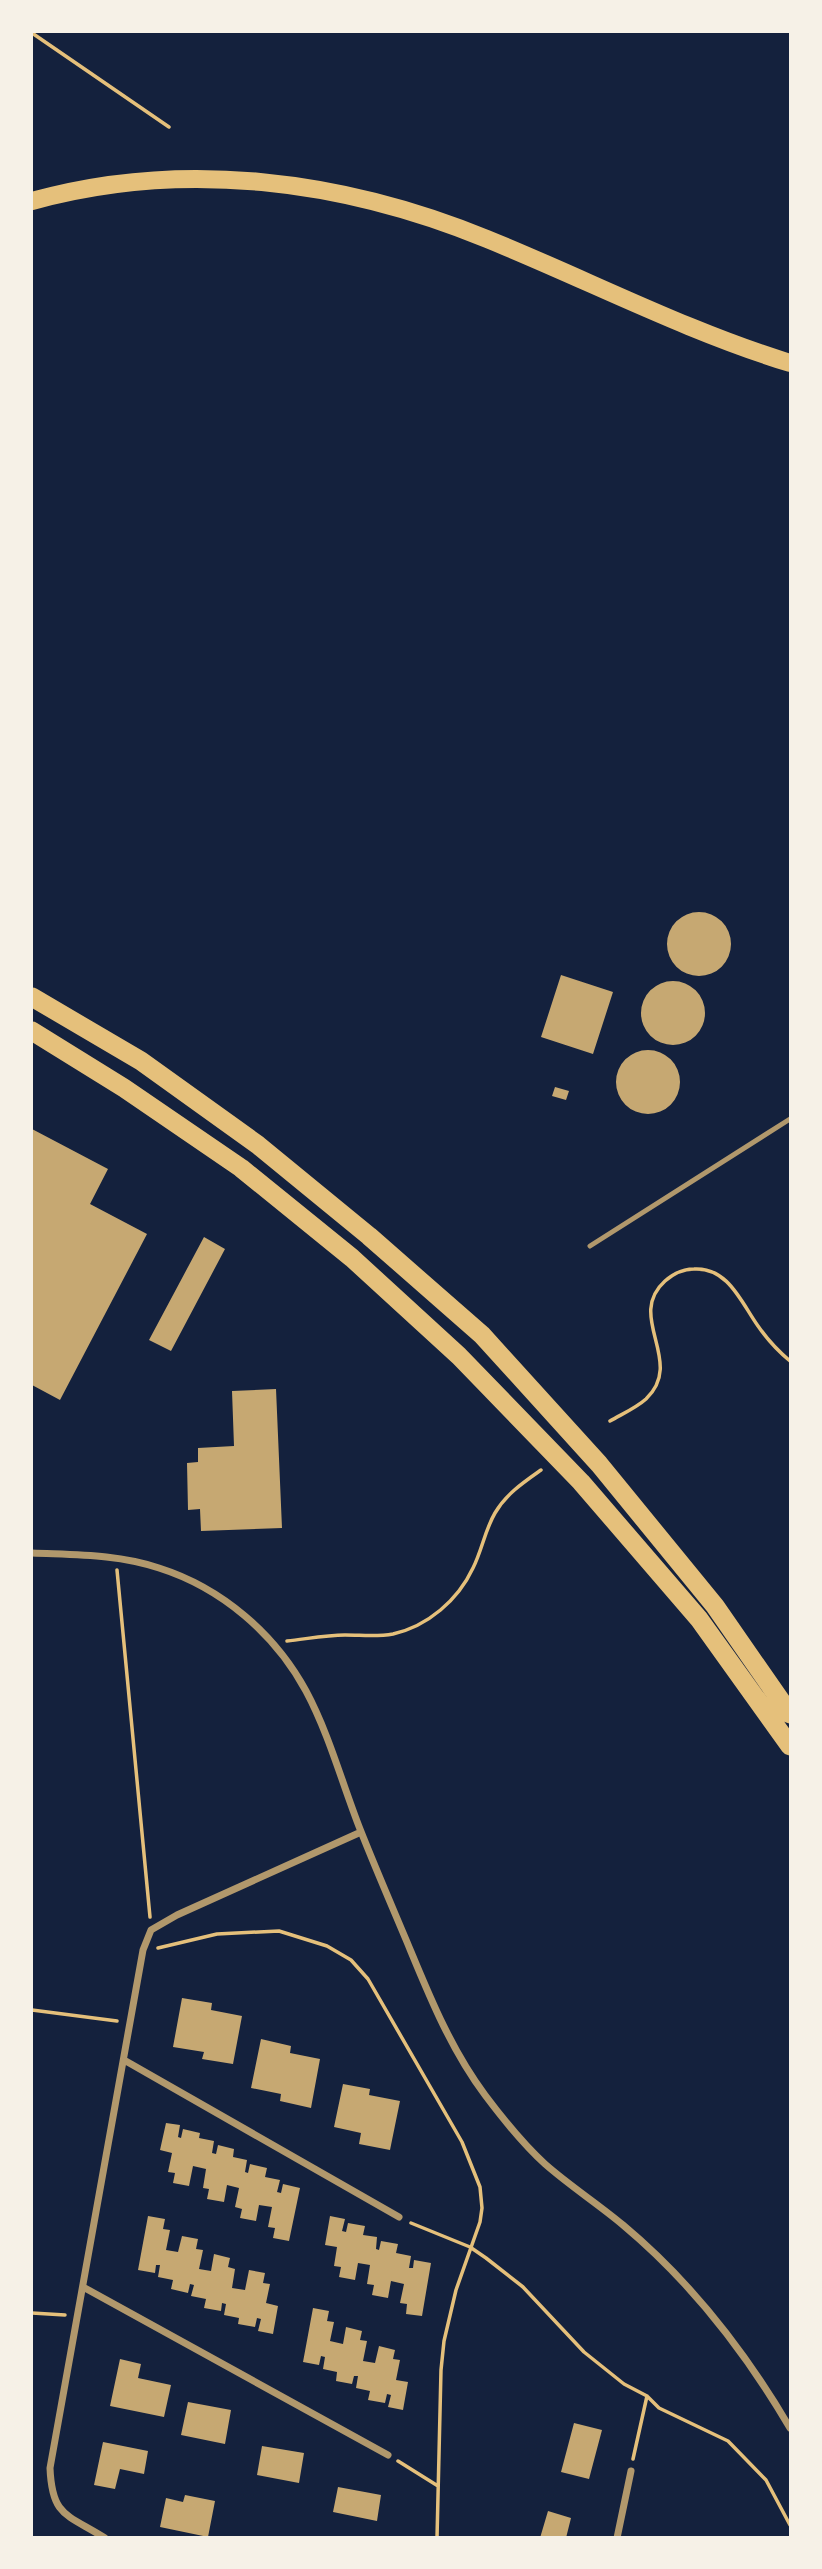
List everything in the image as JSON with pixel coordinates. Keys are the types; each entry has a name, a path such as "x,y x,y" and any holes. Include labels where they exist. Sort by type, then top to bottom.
{"highway":[{"path":"32,997 141,1061 258,1145 369,1236 482,1335 599,1464 715,1606 790,1714"},
{"path":"32,1031 124,1088 241,1168 352,1258 459,1356 581,1482 699,1619 790,1746"}],"main road":[{"path":"32,201 120,184 206,179 275,182 372,200 488,239 687,326 790,363"}],"street":[{"path":"32,1553 116,1557 162,1569 206,1589 245,1616 273,1643 298,1677 314,1708 361,1832 440,2021 470,2074 505,2122 544,2163 623,2225 668,2268 719,2324 769,2391 790,2428"},
{"path":"105,2538 59,2509 51,2493 50,2468 143,1950 151,1930 177,1914 361,1832"},
{"path":"124,2060 399,2217"},
{"path":"83,2287 388,2455"},
{"path":"617,2538 631,2471"}],"lane":[{"path":"590,1246 790,1119"}],"path":[{"path":"32,33 169,127"},
{"path":"610,1421 642,1403 659,1381 662,1361 651,1323 652,1303 661,1284 678,1272 701,1269 723,1278 732,1286 770,1342 790,1361"},
{"path":"273,1643 346,1635 378,1636 395,1633 425,1621 447,1604 465,1583 489,1526 502,1503 541,1470"},
{"path":"116,1557 151,1930"},
{"path":"143,1950 217,1934 279,1931 314,1941 351,1959 374,1990 462,2142 480,2187 482,2208 480,2222 456,2290 444,2341 437,2538"},
{"path":"32,2010 130,2023"},
{"path":"399,2217 470,2247 523,2287 584,2352 624,2384 647,2396 659,2408 729,2441 766,2480 790,2525"},
{"path":"32,2313 78,2316"},
{"path":"631,2471 647,2396"},
{"path":"388,2455 438,2486"}],"building":[{"path":"693,912 705,912 722,921 729,932 729,956 722,967 705,976 693,976 681,971 672,962 667,950 667,938 672,926 681,917"},
{"path":"561,975 613,992 593,1054 541,1037"},
{"path":"667,981 679,981 696,990 703,1001 703,1025 696,1036 679,1045 667,1045 655,1040 646,1031 641,1019 641,1007 646,995 655,986"},
{"path":"642,1050 654,1050 671,1059 678,1070 678,1094 671,1105 654,1114 642,1114 630,1109 621,1100 616,1088 616,1076 621,1064 630,1055"},
{"path":"555,1087 569,1091 566,1100 552,1096"},
{"path":"32,1129 108,1169 90,1204 147,1234 60,1400 32,1385"},
{"path":"204,1237 225,1249 171,1351 149,1340"},
{"path":"276,1389 282,1528 201,1531 200,1509 188,1510 187,1463 198,1462 198,1448 234,1446 232,1391"},
{"path":"182,1998 212,2003 211,2010 242,2016 233,2064 202,2059 204,2052 173,2047"},
{"path":"261,2039 291,2046 290,2053 320,2059 311,2108 280,2101 281,2094 251,2088"},
{"path":"343,2084 370,2089 369,2095 400,2101 390,2150 359,2144 361,2133 334,2127"},
{"path":"166,2123 180,2125 178,2137 181,2138 183,2129 200,2133 199,2138 214,2141 212,2153 216,2154 218,2145 234,2149 233,2157 247,2160 245,2172 248,2173 250,2164 267,2168 265,2177 280,2180 277,2192 281,2193 283,2184 300,2188 289,2241 273,2238 275,2228 268,2227 272,2207 259,2205 256,2221 240,2218 242,2209 235,2207 239,2188 227,2185 224,2202 207,2199 209,2189 203,2188 206,2169 193,2166 189,2186 173,2183 175,2173 168,2172 172,2153 160,2150"},
{"path":"148,2216 165,2219 163,2229 170,2230 166,2250 178,2252 182,2236 198,2239 196,2249 203,2250 199,2269 211,2271 214,2254 230,2258 228,2267 235,2269 232,2288 245,2290 249,2270 265,2273 263,2283 270,2284 266,2303 278,2306 273,2334 258,2331 261,2319 257,2318 255,2327 238,2324 239,2318 224,2315 226,2304 222,2303 221,2311 204,2308 206,2299 191,2296 194,2285 190,2284 188,2293 171,2289 173,2280 158,2277 160,2265 156,2265 155,2273 138,2270"},
{"path":"330,2216 345,2219 342,2231 346,2232 348,2223 365,2226 363,2235 377,2237 376,2249 379,2250 381,2241 398,2244 396,2253 411,2256 409,2268 413,2268 414,2260 431,2263 422,2316 406,2314 407,2304 400,2303 404,2284 391,2281 388,2298 372,2295 374,2285 367,2284 370,2265 358,2263 355,2280 339,2277 341,2267 334,2266 337,2247 325,2245"},
{"path":"313,2308 329,2311 327,2321 334,2322 330,2341 343,2344 346,2327 362,2331 360,2340 367,2341 363,2361 375,2363 379,2346 395,2350 393,2359 400,2360 396,2380 408,2382 403,2410 388,2407 391,2395 387,2394 385,2403 368,2400 370,2391 356,2388 358,2376 354,2376 352,2384 336,2381 337,2372 323,2369 325,2357 321,2356 319,2365 303,2362"},
{"path":"120,2359 141,2364 138,2378 171,2385 164,2417 110,2406"},
{"path":"188,2402 231,2410 225,2444 181,2435"},
{"path":"574,2423 602,2430 589,2479 561,2472"},
{"path":"103,2442 148,2451 144,2474 120,2469 115,2489 94,2485"},
{"path":"262,2446 304,2453 299,2483 257,2475"},
{"path":"338,2487 381,2495 377,2521 333,2512"},
{"path":"185,2495 215,2501 208,2537 160,2527 166,2498 183,2502"},
{"path":"548,2511 571,2518 566,2538 540,2538"}]}
